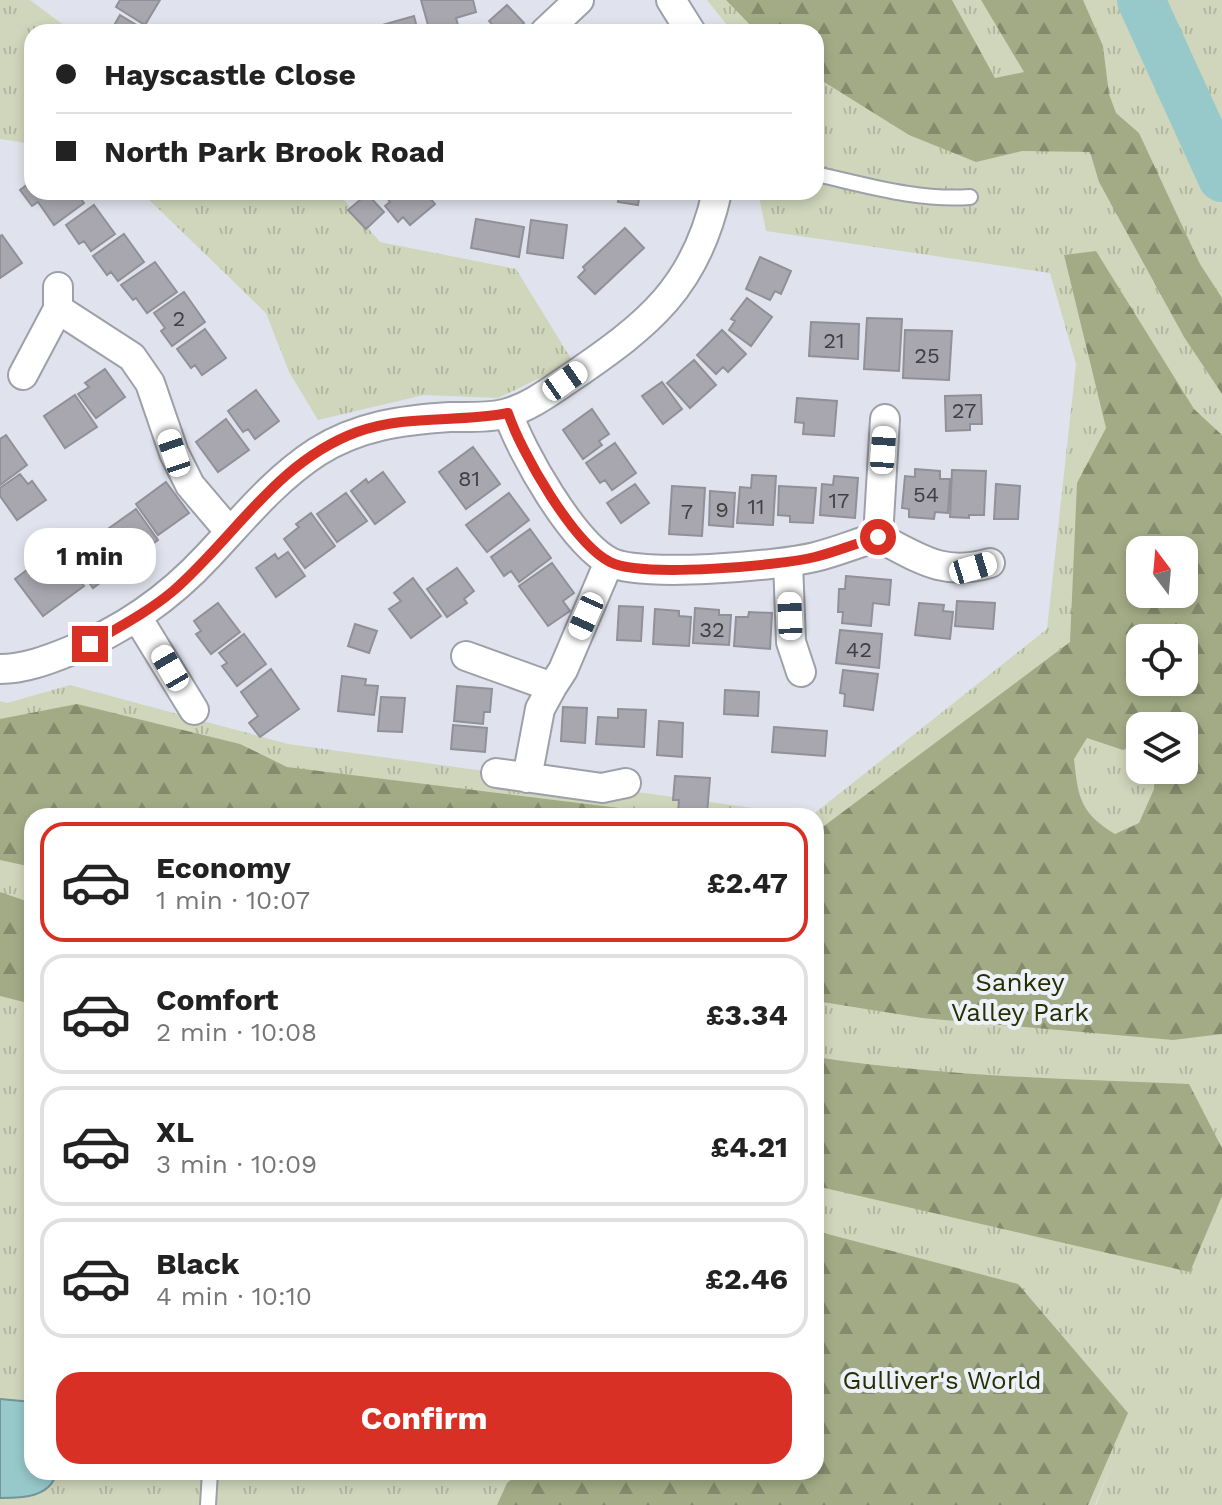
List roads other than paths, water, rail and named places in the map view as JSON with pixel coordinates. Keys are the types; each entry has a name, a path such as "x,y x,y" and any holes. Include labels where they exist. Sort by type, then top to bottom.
{"street":[{"path":"554,24 579,0"},
{"path":"671,0 686,24"},
{"path":"0,669 60,656 90,644 137,617 173,591 283,477 319,451 381,424 508,413 546,394 617,346 669,298 689,270 704,239 715,200"},
{"path":"23,375 58,298 132,357 150,383 174,453 190,485 229,531"},
{"path":"508,413 528,459 569,519 588,543 609,562 626,568 658,571 788,562 816,557 878,537 949,569 962,570 990,563"},
{"path":"878,537 885,419"},
{"path":"527,778 540,709 563,670 609,562"},
{"path":"788,562 791,642 801,672"},
{"path":"137,617 194,710"},
{"path":"466,656 552,687"},
{"path":"496,773 602,788 626,783"}],"lane":[{"path":"824,176 934,198 970,197"},
{"path":"208,1505 210,1480"}],"waterway":[{"path":"1141,0 1222,178"}],"park label":[{"name":"Sankey Valley Park","path":"1020,997"},
{"name":"Gulliver's World","path":"942,1380"}]}
